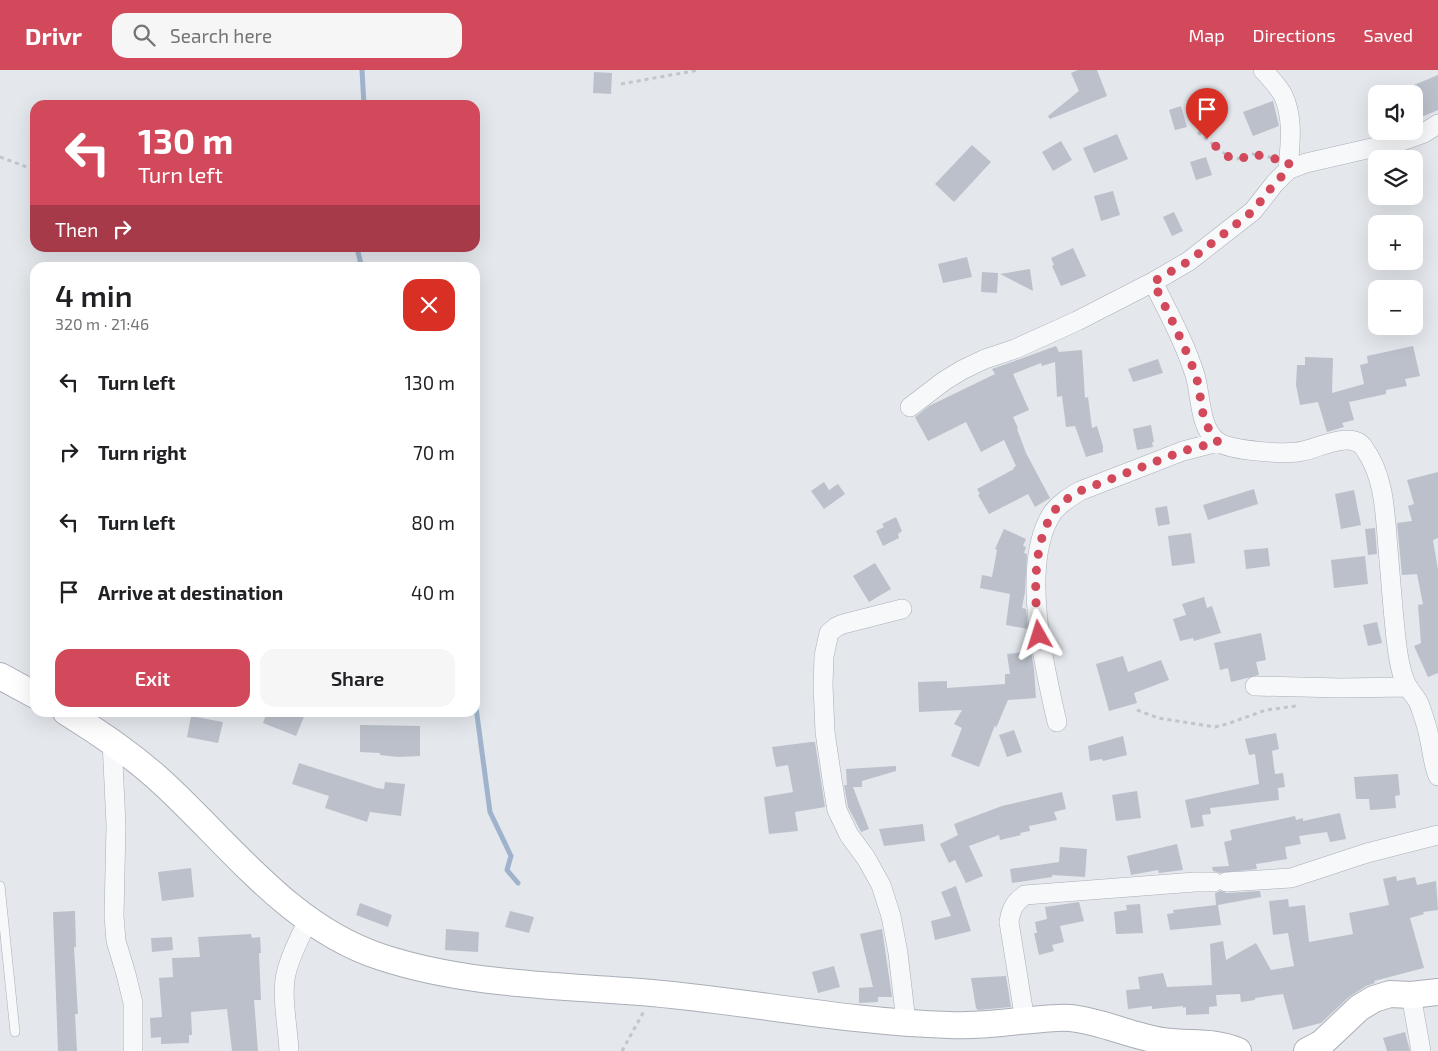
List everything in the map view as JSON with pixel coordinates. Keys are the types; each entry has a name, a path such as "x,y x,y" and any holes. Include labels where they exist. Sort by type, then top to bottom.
{"street":[{"path":"910,407 962,370 985,359 1048,335 1153,282 1189,261 1253,211 1289,166 1290,123 1288,108 1282,94 1263,70"},
{"path":"1289,166 1402,141 1438,124"},
{"path":"1153,282 1179,334 1196,376 1208,431 1218,442 1230,446 1281,453 1304,451 1337,440 1351,441 1362,445 1373,461 1384,498 1397,647 1402,672 1408,686 1420,704 1428,732 1433,764 1438,776"},
{"path":"1057,722 1042,654 1037,616 1036,583 1040,542 1045,526 1054,511 1067,499 1080,491 1183,451 1218,442"},
{"path":"902,609 843,624 829,633 825,650 823,685 825,732 837,810 849,835 866,858 881,885 891,916 898,953 906,1022"},
{"path":"0,676 30,692"},
{"path":"1255,686 1341,688 1408,686"},
{"path":"74,717 112,741 163,783 260,880 308,920 378,957 435,972 491,982 654,993 782,1010 906,1022 986,1025 1053,1017 1075,1018 1134,1035 1189,1044 1214,1043 1238,1051"},
{"path":"112,741 116,825 114,916 116,941 133,1003 133,1051"},
{"path":"1025,1021 1009,922 1010,912 1015,902 1025,895 1176,883 1292,878 1367,852 1438,835"},
{"path":"289,1051 284,996 286,975 292,953 308,920"},
{"path":"1308,1051 1322,1043 1359,1008 1374,999 1390,994 1411,995 1438,992"},
{"path":"1411,995 1421,1051"}],"lane":[{"path":"0,886 15,1032"}],"path":[{"path":"621,84 699,70"},
{"path":"1198,132 1230,158 1240,159 1253,154 1289,166"},
{"path":"0,157 30,168"},
{"path":"1137,710 1158,718 1215,727 1266,710 1306,704"},
{"path":"622,1051 654,993"}],"building":[{"path":"1078,70 1097,70 1107,96 1050,119 1048,116 1079,91 1071,73"},
{"path":"594,72 612,73 611,94 593,93"},
{"path":"1438,75 1438,110 1423,116 1423,85 1414,85"},
{"path":"1273,101 1279,126 1253,136 1243,112"},
{"path":"1181,106 1187,127 1175,130 1169,110"},
{"path":"1117,134 1128,159 1094,173 1083,148"},
{"path":"1061,141 1072,160 1053,171 1042,152"},
{"path":"972,145 991,162 954,202 935,184"},
{"path":"1206,157 1212,175 1196,180 1190,162"},
{"path":"1113,191 1120,215 1101,221 1094,196"},
{"path":"1174,212 1183,231 1172,236 1163,217"},
{"path":"1073,248 1086,276 1061,286 1052,266 1054,265 1051,258"},
{"path":"967,257 972,277 943,283 938,264"},
{"path":"1030,269 1033,291 1000,274"},
{"path":"982,272 998,273 997,293 981,292"},
{"path":"1056,346 1059,352 1082,350 1085,398 1088,397 1092,428 1097,426 1103,452 1086,457 1075,426 1066,427 1062,396 1057,397 1055,362 1042,366 1041,363 1013,374 1029,410 1013,417 1026,453 1050,498 1035,507 1028,494 989,514 978,495 980,494 977,489 1014,469 1016,466 1004,440 981,452 966,422 928,441 915,417 929,406 995,374 992,369"},
{"path":"1413,346 1420,376 1405,379 1407,386 1386,390 1386,394 1349,402 1354,420 1342,423 1344,427 1327,432 1318,402 1300,405 1296,385 1297,365 1305,365 1305,357 1333,358 1332,393 1364,384 1360,365 1368,363 1367,356"},
{"path":"1158,359 1163,373 1133,382 1128,369"},
{"path":"1151,425 1153,447 1137,450 1133,429"},
{"path":"1438,472 1438,538 1433,540 1438,570 1438,673 1428,677 1414,646 1421,643 1418,605 1423,604 1417,574 1402,575 1397,523 1412,521 1408,506 1414,504 1407,480"},
{"path":"824,482 829,490 838,484 845,494 824,509 811,491"},
{"path":"1254,489 1258,504 1208,520 1203,505"},
{"path":"1354,490 1361,525 1341,529 1335,494"},
{"path":"1167,506 1170,524 1158,526 1155,508"},
{"path":"896,517 902,531 898,534 899,538 883,546 876,531 884,527 882,524"},
{"path":"1375,528 1377,554 1368,555 1365,529"},
{"path":"1004,529 1026,539 1023,546 1026,547 1024,553 1027,554 1025,592 1022,608 1026,609 1028,629 1006,625 1010,594 980,588 982,575 992,577 997,550 995,549"},
{"path":"1191,533 1195,563 1172,566 1168,536"},
{"path":"1268,548 1270,566 1246,569 1244,550"},
{"path":"1365,556 1368,584 1334,588 1331,560"},
{"path":"875,563 891,589 869,602 853,576"},
{"path":"1204,597 1207,608 1212,606 1221,633 1194,641 1193,638 1180,641 1173,619 1186,615 1182,604"},
{"path":"1377,622 1382,643 1368,646 1363,625"},
{"path":"1261,633 1266,660 1256,662 1259,675 1231,682 1228,668 1220,670 1214,643"},
{"path":"1031,651 1036,698 1008,700 996,728 995,725 979,767 951,756 962,728 954,724 962,710 919,712 918,682 947,681 947,688 1005,684 1005,674 1010,674 1007,654"},
{"path":"1123,656 1128,672 1161,660 1169,680 1134,693 1137,703 1109,711 1096,664"},
{"path":"191,717 223,722 218,743 187,737"},
{"path":"265,717 304,717 296,736 263,723"},
{"path":"360,725 420,726 420,756 398,757 380,755 380,753 360,752"},
{"path":"1014,730 1022,752 1007,757 999,735"},
{"path":"1276,733 1279,749 1272,751 1275,774 1283,773 1285,787 1278,788 1279,800 1210,808 1211,814 1202,815 1204,826 1191,828 1185,800 1259,784 1255,754 1249,755 1245,739"},
{"path":"1123,736 1127,755 1103,761 1102,759 1090,761 1088,746"},
{"path":"815,742 825,807 795,812 798,831 769,834 764,797 793,792 788,765 776,767 772,747"},
{"path":"299,763 377,788 384,789 385,782 405,784 401,816 370,812 367,822 325,808 329,796 292,784"},
{"path":"896,766 896,771 862,781 862,787 853,787 869,829 861,832 848,807 844,785 847,785 846,769"},
{"path":"1398,774 1400,795 1395,796 1396,808 1370,810 1369,799 1356,799 1354,777"},
{"path":"1137,791 1141,818 1116,821 1112,795"},
{"path":"1062,792 1066,809 1054,812 1057,820 1029,826 1030,831 1020,833 1021,835 1000,840 999,835 969,846 983,876 966,883 955,860 949,863 940,844 958,835 954,824 1002,806"},
{"path":"1340,813 1346,839 1330,842 1327,832 1299,836 1301,844 1285,847 1287,859 1256,864 1257,869 1220,873 1213,871 1212,867 1229,866 1224,842 1232,840 1230,830 1295,816 1296,820 1303,818 1303,821"},
{"path":"923,824 925,841 884,846 879,829"},
{"path":"1177,844 1183,870 1159,873 1158,870 1131,875 1127,856"},
{"path":"1060,847 1087,849 1085,877 1052,875 1052,877 1012,883 1010,869 1059,862"},
{"path":"191,868 194,897 162,901 158,872"},
{"path":"1396,876 1397,881 1415,877 1417,885 1436,881 1438,910 1423,912 1424,914 1410,918 1424,968 1374,981 1375,983 1366,986 1349,997 1321,1023 1293,1030 1283,994 1241,1002 1240,994 1216,995 1217,1006 1209,1007 1209,1014 1186,1015 1186,1007 1183,1008 1183,1006 1152,1009 1152,1006 1128,1009 1126,990 1140,989 1138,977 1163,973 1167,987 1212,985 1210,944 1223,941 1226,960 1256,943 1271,970 1294,966 1288,933 1273,935 1269,901 1288,899 1289,907 1305,905 1309,942 1353,934 1349,913 1389,905 1383,879"},
{"path":"956,886 971,931 935,940 931,921 951,916 941,892"},
{"path":"1220,891 1227,893 1260,891 1261,897 1218,905 1221,925 1170,930 1167,914 1174,913 1173,910 1216,905 1215,893"},
{"path":"1079,902 1084,921 1060,926 1064,942 1052,945 1054,951 1039,955 1034,933 1037,933 1035,922 1047,919 1045,907"},
{"path":"360,903 392,915 388,927 356,915"},
{"path":"1140,904 1143,933 1116,934 1114,912 1127,910 1126,905"},
{"path":"75,911 76,947 74,947 78,1014 75,1014 77,1051 58,1051 53,912"},
{"path":"510,911 534,917 529,933 505,927"},
{"path":"446,929 479,932 478,952 445,950"},
{"path":"882,929 892,997 878,997 878,1002 859,1003 859,988 873,987 860,934"},
{"path":"251,934 252,938 260,937 261,953 259,953 261,1000 254,1000 258,1051 232,1051 227,1009 191,1012 192,1035 189,1035 189,1043 161,1044 161,1037 151,1038 150,1018 162,1017 159,978 173,977 172,958 200,957 198,937"},
{"path":"172,937 173,950 152,952 151,938"},
{"path":"834,966 840,987 818,993 812,972"},
{"path":"1006,976 1011,1007 978,1010 976,1008 971,978"},
{"path":"1405,1032 1410,1051 1387,1051 1383,1038"}],"waterway":[{"path":"362,70 364,100"},
{"path":"358,252 360,262"},
{"path":"477,717 490,812 511,856 507,870 518,883"}],"route":[{"path":"1039,635 1036,583 1040,542 1045,526 1054,511 1067,499 1080,491 1183,451 1218,442 1208,431 1196,376 1179,334 1153,282 1189,261 1253,211 1288,170 1289,162 1260,154 1247,155 1240,159 1230,158 1207,139"}]}
